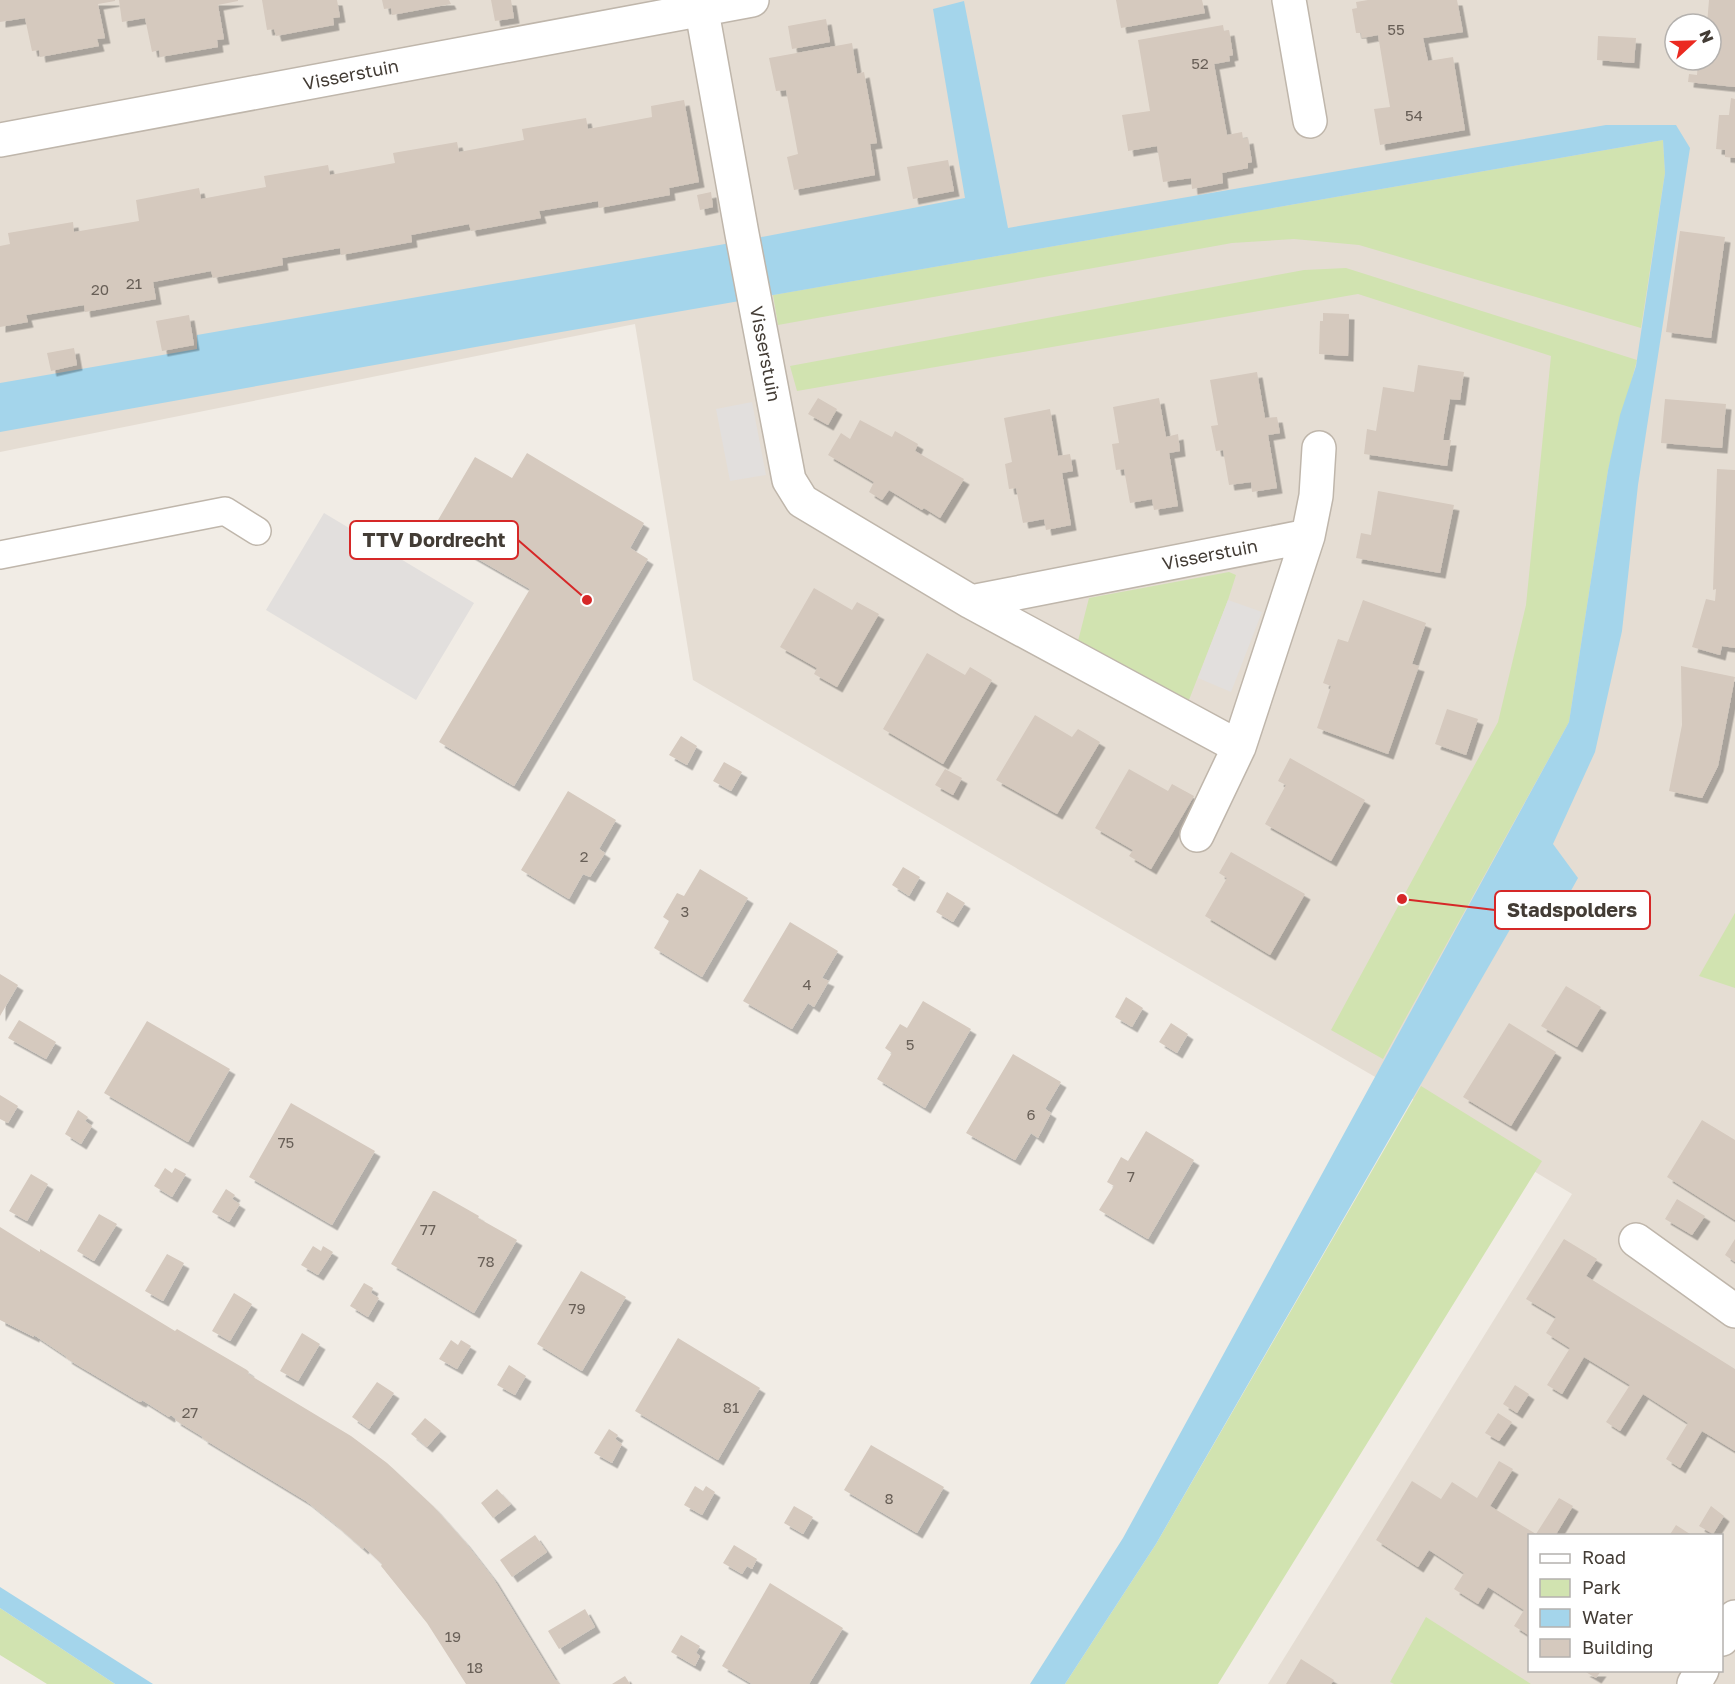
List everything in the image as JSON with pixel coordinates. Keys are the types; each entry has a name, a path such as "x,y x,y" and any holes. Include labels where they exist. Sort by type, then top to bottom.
{"street":[{"name":"Visserstuin","path":"0,140 701,5 752,0"},
{"path":"1289,0 1310,121"},
{"name":"Visserstuin","path":"701,5 789,480 801,501 971,602 1239,747"},
{"path":"1197,835 1239,747 1308,536 1316,496 1319,448"},
{"name":"Visserstuin","path":"971,602 1308,536"},
{"path":"1636,1240 1735,1311"},
{"path":"1723,1637 1735,1617"}],"lane":[{"path":"0,555 225,511 257,531"}],"shaded area":[{"path":"0,0 1735,0 1735,1684 1268,1684 1572,1194 1444,1117 693,680 635,324 0,452"},
{"path":"752,402 766,475 730,481 716,409"},
{"path":"324,513 474,603 416,700 266,610"},
{"path":"1228,600 1262,612 1231,692 1198,678"}],"green space":[{"path":"1663,140 1665,173 1641,328 1359,245 1294,239 1232,243 778,325 773,295"},
{"path":"1346,268 1637,360 1608,470 1569,722 1383,1059 1331,1030 1498,722 1526,605 1551,356 1358,294 797,391 790,366 1304,270"},
{"path":"1229,572 1236,575 1187,705 1078,641 1089,598"},
{"path":"1735,913 1735,988 1699,976"},
{"path":"1421,1086 1542,1161 1218,1684 1065,1684 1156,1544"},
{"path":"0,1608 115,1684 47,1684 0,1655"},
{"path":"1426,1617 1531,1684 1394,1684 1390,1682"}],"water":[{"path":"964,1 1008,228 1606,125 1676,125 1690,148 1638,485 1622,631 1595,752 1553,844 1578,878 1563,905 1516,919 1156,1544 1065,1684 1030,1684 1123,1538 1569,722 1608,470 1620,415 1636,366 1665,173 1663,140 0,432 0,383 197,349 197,335 725,244 965,198 933,9"},
{"path":"0,1587 153,1684 115,1684 0,1608"}],"building":[{"path":"0,0 115,1 98,4 105,38 97,39 99,46 40,57 39,50 32,51 25,18 0,22"},
{"path":"119,0 238,1 218,5 224,39 217,40 218,47 160,57 159,50 152,52 145,18 122,22"},
{"path":"262,0 337,0 340,17 333,18 334,25 276,36 274,29 267,30"},
{"path":"382,0 449,0 451,4 392,15 391,8 384,9"},
{"path":"491,0 511,0 514,18 495,21"},
{"path":"1116,0 1202,0 1205,13 1121,28"},
{"path":"1457,0 1463,32 1423,38 1428,61 1453,57 1465,130 1380,145 1374,109 1390,107 1378,35 1362,38 1361,33 1356,33 1352,9 1357,8 1356,2"},
{"path":"1709,0 1735,0 1735,87 1688,82 1689,74 1723,72 1723,12 1708,12"},
{"path":"826,19 830,42 792,49 788,26"},
{"path":"1223,25 1224,31 1229,30 1233,55 1229,56 1230,61 1214,64 1227,135 1242,132 1243,139 1248,138 1252,162 1248,163 1248,168 1222,173 1223,183 1192,189 1191,178 1163,182 1157,146 1128,151 1122,115 1150,111 1138,40"},
{"path":"1598,36 1636,38 1634,63 1597,60"},
{"path":"852,43 857,74 864,72 877,143 870,144 875,175 794,190 787,157 798,154 786,90 776,91 769,58"},
{"path":"1731,98 1735,99 1735,158 1725,157 1725,150 1716,149 1719,115 1729,115"},
{"path":"684,100 699,182 669,188 670,195 599,208 598,201 539,211 541,218 471,231 469,224 411,235 412,242 341,255 340,248 282,258 283,265 213,278 211,271 153,282 156,299 85,312 84,305 26,315 28,322 0,327 0,246 10,244 8,233 73,222 74,232 139,221 136,200 199,188 201,199 266,187 264,176 328,165 330,175 395,163 393,153 457,142 459,152 524,140 522,129 586,118 588,129 652,117 651,106"},
{"path":"948,160 954,191 913,199 907,167"},
{"path":"711,192 713,207 700,210 697,195"},
{"path":"1680,231 1725,237 1711,338 1666,332"},
{"path":"1323,313 1349,314 1348,356 1319,354 1320,321 1323,321"},
{"path":"189,315 194,345 162,351 156,321"},
{"path":"74,348 77,365 51,371 47,353"},
{"path":"1418,365 1464,372 1460,400 1450,399 1443,440 1451,440 1447,466 1364,454 1367,429 1376,431 1383,387 1414,392"},
{"path":"1257,372 1265,418 1277,417 1280,433 1268,435 1277,488 1252,492 1251,482 1229,485 1223,450 1216,451 1211,426 1218,425 1210,380"},
{"path":"818,398 837,409 828,425 808,414"},
{"path":"1159,398 1166,437 1178,434 1180,451 1169,453 1178,506 1154,510 1152,499 1130,503 1124,469 1116,470 1112,444 1119,443 1113,407"},
{"path":"1665,399 1726,404 1722,448 1661,443"},
{"path":"1050,409 1058,456 1070,454 1073,471 1062,473 1071,525 1046,530 1044,519 1023,523 1016,488 1009,489 1005,464 1012,462 1004,418"},
{"path":"860,420 892,437 895,431 918,444 915,451 964,479 940,518 889,490 882,500 869,492 874,482 828,455 841,433 850,439"},
{"path":"527,453 644,523 630,548 648,559 514,786 439,742 530,589 431,532 475,457 512,478"},
{"path":"1717,469 1735,470 1735,648 1722,646 1720,655 1692,647 1706,599 1715,601 1716,589 1713,590"},
{"path":"1378,491 1454,505 1440,573 1356,558 1361,533 1371,535"},
{"path":"814,588 852,610 857,602 879,614 837,687 814,674 817,668 780,647"},
{"path":"1363,600 1426,623 1412,664 1419,666 1388,754 1317,728 1331,686 1323,683 1338,639 1348,642"},
{"path":"927,653 965,675 970,667 992,680 943,764 883,729"},
{"path":"1681,666 1735,677 1718,766 1702,798 1669,791 1682,725"},
{"path":"1447,709 1478,719 1466,755 1435,744"},
{"path":"1035,715 1072,737 1078,729 1100,742 1057,814 996,780"},
{"path":"681,736 697,746 687,765 669,755"},
{"path":"1290,758 1365,800 1331,861 1265,824 1286,785 1278,781"},
{"path":"724,762 742,772 731,791 713,781"},
{"path":"945,769 962,778 953,795 935,785"},
{"path":"1129,769 1168,791 1172,784 1194,796 1151,869 1129,856 1133,850 1095,828"},
{"path":"568,791 616,820 599,849 605,853 590,877 583,874 569,899 521,870"},
{"path":"1231,852 1305,894 1270,955 1205,916 1227,878 1219,873"},
{"path":"903,867 920,877 909,896 892,885"},
{"path":"700,869 748,898 702,977 654,948 669,921 663,917 677,893 684,896"},
{"path":"947,892 965,903 953,922 936,912"},
{"path":"790,922 838,951 822,978 829,981 814,1007 808,1003 792,1029 743,1001"},
{"path":"0,974 18,985 0,1016"},
{"path":"1566,986 1601,1007 1577,1047 1541,1026"},
{"path":"1126,997 1143,1008 1132,1027 1115,1017"},
{"path":"923,1001 971,1029 925,1108 877,1079 892,1053 885,1048 900,1024 907,1028"},
{"path":"19,1020 56,1042 46,1059 8,1038"},
{"path":"147,1021 230,1069 188,1142 104,1093"},
{"path":"1171,1023 1188,1034 1177,1053 1159,1042"},
{"path":"1509,1023 1556,1052 1511,1126 1463,1097"},
{"path":"1013,1054 1061,1082 1045,1109 1051,1113 1038,1138 1031,1133 1015,1160 966,1133"},
{"path":"0,1095 18,1106 8,1123 0,1119"},
{"path":"291,1103 375,1151 332,1225 249,1177"},
{"path":"78,1110 88,1117 85,1121 92,1126 81,1144 65,1134"},
{"path":"1702,1120 1735,1140 1735,1220 1667,1177"},
{"path":"1146,1131 1194,1160 1148,1239 1099,1210 1114,1186 1107,1182 1121,1157 1128,1161"},
{"path":"165,1168 172,1173 175,1168 186,1174 172,1197 154,1186"},
{"path":"31,1174 48,1184 27,1221 9,1211"},
{"path":"226,1189 235,1195 232,1199 240,1204 229,1222 212,1212"},
{"path":"433,1191 517,1240 474,1313 391,1264"},
{"path":"1677,1199 1705,1216 1692,1235 1665,1219"},
{"path":"99,1214 117,1224 94,1261 77,1251"},
{"path":"0,1227 175,1331 177,1329 247,1370 248,1374 351,1436 387,1463 433,1506 465,1542 493,1578 560,1684 466,1684 427,1623 381,1566 382,1564 306,1501 202,1438 171,1415 169,1417 142,1400 138,1401 69,1360 34,1335 34,1337 0,1320"},
{"path":"1564,1239 1597,1259 1586,1276 1735,1369 1735,1451 1702,1431 1680,1468 1666,1459 1688,1423 1643,1394 1620,1431 1606,1422 1630,1385 1584,1357 1562,1394 1547,1385 1570,1348 1546,1333 1556,1317 1526,1299"},
{"path":"1735,1239 1735,1262 1725,1255"},
{"path":"313,1246 321,1251 323,1246 333,1252 318,1275 301,1265"},
{"path":"167,1254 184,1263 163,1301 145,1291"},
{"path":"581,1271 626,1297 582,1371 537,1344"},
{"path":"364,1283 373,1288 371,1293 379,1298 368,1317 350,1306"},
{"path":"234,1293 252,1304 230,1341 212,1331"},
{"path":"302,1333 320,1344 298,1381 280,1371"},
{"path":"678,1338 760,1388 718,1460 635,1411"},
{"path":"451,1340 458,1345 461,1340 471,1346 457,1369 439,1359"},
{"path":"509,1365 526,1376 515,1395 497,1385"},
{"path":"377,1382 394,1393 369,1429 352,1417"},
{"path":"1515,1385 1529,1394 1517,1413 1503,1404"},
{"path":"1498,1413 1512,1422 1499,1441 1485,1433"},
{"path":"425,1418 441,1431 427,1447 411,1434"},
{"path":"609,1429 618,1435 615,1439 622,1444 612,1463 594,1453"},
{"path":"871,1445 944,1487 917,1533 844,1490"},
{"path":"1499,1461 1513,1469 1490,1506 1536,1534 1528,1534 1528,1635 1514,1626 1524,1610 1488,1587 1478,1604 1454,1589 1464,1573 1429,1550 1418,1567 1376,1540 1412,1481 1441,1499 1452,1482 1477,1498"},
{"path":"695,1486 703,1491 706,1486 715,1492 702,1515 684,1505"},
{"path":"497,1489 511,1504 493,1518 481,1503"},
{"path":"1559,1498 1573,1506 1556,1534 1536,1534"},
{"path":"794,1506 813,1517 803,1534 784,1523"},
{"path":"1711,1506 1724,1516 1713,1534 1699,1526"},
{"path":"1676,1525 1690,1534 1670,1534"},
{"path":"535,1535 547,1552 512,1577 500,1560"},
{"path":"734,1545 757,1559 752,1569 747,1566 742,1574 723,1563"},
{"path":"770,1583 843,1628 809,1684 752,1684 722,1666"},
{"path":"585,1609 595,1627 559,1649 548,1631"},
{"path":"681,1635 700,1646 696,1653 700,1656 695,1666 671,1652"},
{"path":"1301,1659 1334,1680 1331,1684 1286,1684"},
{"path":"1586,1672 1600,1672 1596,1678"},
{"path":"625,1676 630,1684 612,1684"}],"place":[{"name":"TTV Dordrecht","path":"587,600"},
{"name":"Stadspolders","path":"1402,899"}]}
